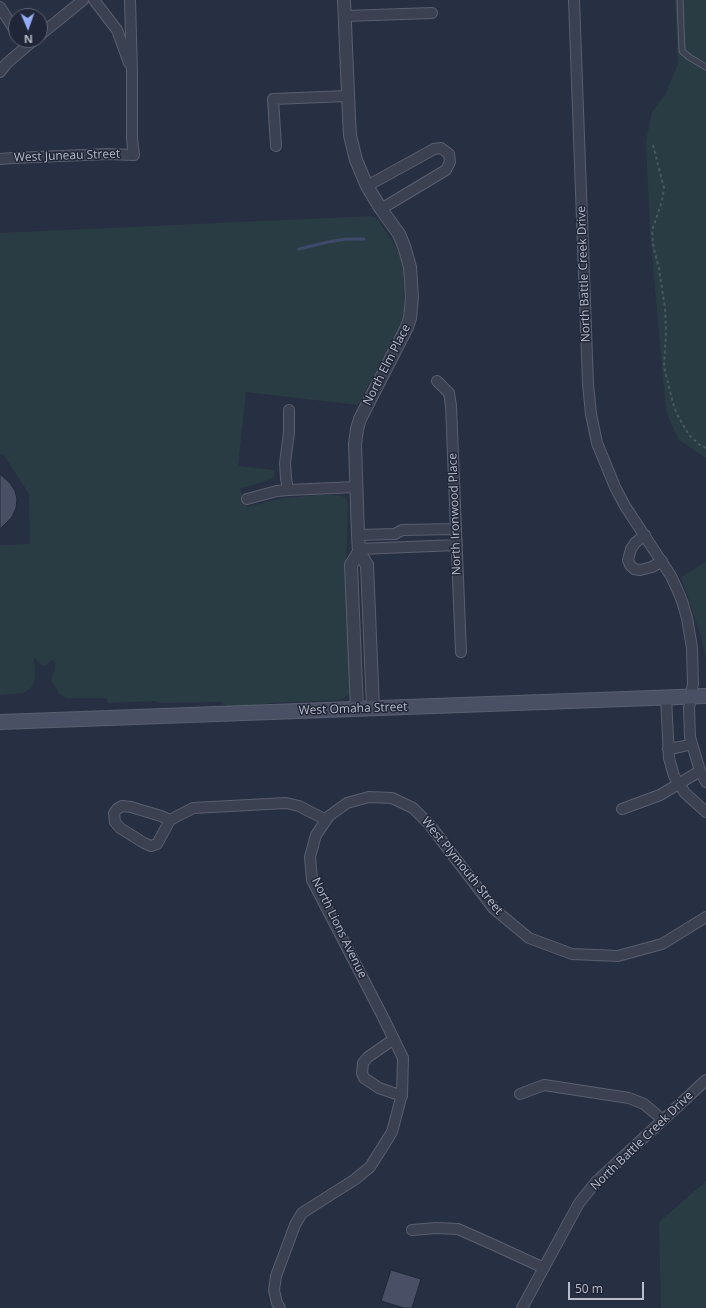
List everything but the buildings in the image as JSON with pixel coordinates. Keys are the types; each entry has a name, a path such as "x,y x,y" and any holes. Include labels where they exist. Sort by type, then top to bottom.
{"main road":[{"name":"West Omaha Street","path":"0,722 706,696"}],"street":[{"path":"48,28 82,0"},
{"path":"94,0 117,30 132,73"},
{"path":"130,0 132,73"},
{"name":"North Elm Place","path":"344,0 350,134 353,148 367,186 399,234 408,256 411,278 412,308 407,327 402,340 366,407 357,429 355,452 358,535 359,550 366,564 373,708"},
{"name":"North Battle Creek Drive","path":"574,0 589,402 597,443 608,471 625,506 662,561 677,589 689,630 692,656 693,684 689,708 692,744 700,771 706,782"},
{"path":"0,7 8,20"},
{"path":"345,16 432,13"},
{"path":"0,72 22,48"},
{"name":"West Juneau Street","path":"0,159 108,154 134,155 132,73"},
{"path":"276,146 273,99 348,96"},
{"path":"367,186 434,149 441,148 449,154 450,162 446,170 381,209"},
{"name":"North Ironwood Place","path":"438,381 449,393 451,406 461,652"},
{"path":"288,490 285,463 290,423 289,410"},
{"path":"247,499 277,491 356,487"},
{"path":"358,535 395,534 402,530 456,529"},
{"path":"645,535 635,543 631,549 628,560 630,566 634,569 640,570 652,567 662,561"},
{"path":"359,550 457,545"},
{"name":"North Elm Place","path":"357,709 352,565 359,550"},
{"path":"666,697 668,749 671,766 678,784 685,793 706,812"},
{"path":"668,749 692,744"},
{"path":"622,809 660,795 700,771"},
{"name":"West Plymouth Street","path":"327,818 347,803 369,797 392,798 413,808 429,824 494,909 529,938 572,954 618,956 662,944 706,917"},
{"path":"170,820 131,807 122,806 114,813 115,822 120,828 144,843 152,846 157,844 170,820 192,808 286,803 299,806 327,818"},
{"name":"North Lions Avenue","path":"280,1308 277,1303 274,1290 276,1276 295,1225 302,1213 354,1180 370,1167 392,1132 402,1096 403,1058 312,880 310,857 316,835 327,818"},
{"path":"394,1039 368,1057 363,1063 362,1073 364,1078 379,1088 402,1096"},
{"name":"North Battle Creek Drive","path":"522,1308 579,1203 596,1182 706,1080"},
{"path":"520,1094 544,1085 629,1098 644,1104 662,1120"},
{"path":"412,1230 436,1228 458,1229 544,1268"}],"lane":[{"path":"680,0 682,51 706,67"}],"path":[{"path":"653,145 664,188 662,201 652,231 653,244 660,274 664,308 666,332 664,367 674,407 678,416 689,435 700,445 706,448"}],"shaded area":[{"path":"675,0 706,0 706,458 679,440 666,412 650,231 646,141 652,112 665,95 678,64"},
{"path":"371,216 377,218 397,249 403,265 404,304 403,317 399,327 358,405 246,392 238,466 274,470 272,479 240,489 247,507 284,498 319,495 338,495 345,497 348,503 346,565 351,689 348,695 337,700 271,703 230,708 221,702 162,703 154,701 108,703 107,698 66,698 59,694 51,681 55,669 55,662 52,660 45,666 41,665 34,657 35,678 33,686 24,693 0,695 0,545 30,544 29,494 3,454 0,454 0,233"},
{"path":"706,562 706,660 701,636 681,577"},
{"path":"706,1181 706,1308 661,1308 659,1222"}],"waterway":[{"path":"299,249 346,239 364,239"}]}
